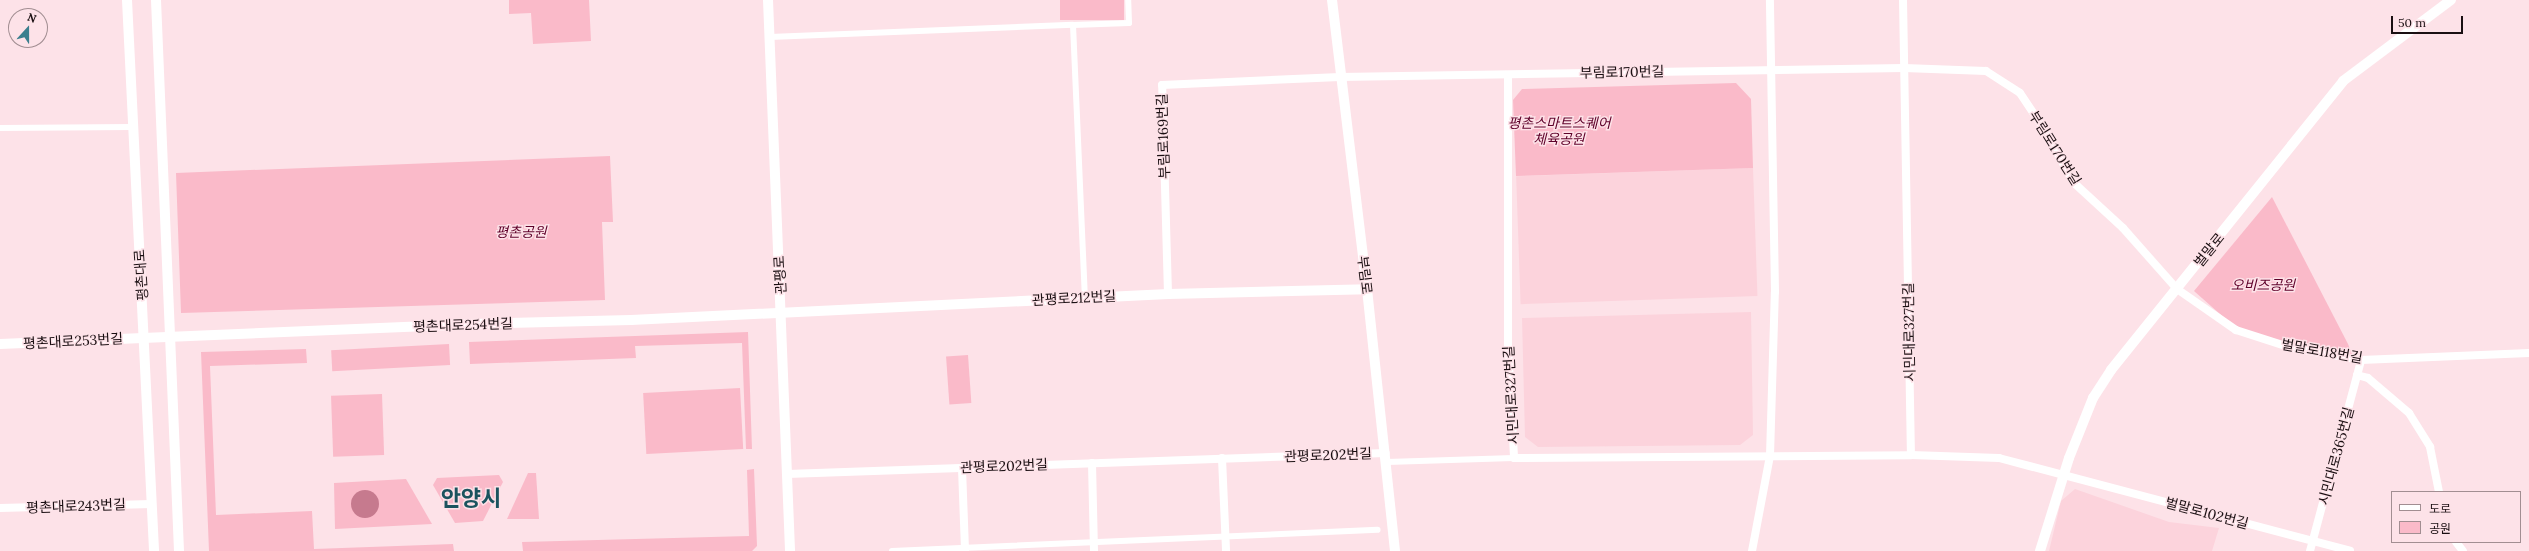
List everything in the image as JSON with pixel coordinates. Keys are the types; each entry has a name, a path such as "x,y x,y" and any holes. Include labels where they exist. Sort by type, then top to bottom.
{"street":[{"name":"평촌대로","path":"127,0 132,127 145,337 153,549"},
{"name":"평촌대로","path":"156,0 180,549"},
{"name":"관평로","path":"768,0 782,312 790,551"},
{"path":"770,37 1129,22 1128,0"},
{"name":"부림로","path":"1332,0 1340,77 1367,289 1395,551"},
{"path":"1752,551 1770,456 1775,292 1770,0"},
{"path":"1903,0 1904,68"},
{"name":"벌말로","path":"2040,551 2064,475 2088,410 2099,387 2343,81 2450,0"},
{"path":"1073,25 1085,298"},
{"name":"부림로170번길","path":"1340,77 1772,69 1904,68 1986,71 2020,94 2046,132 2072,182 2123,228 2177,289"},
{"name":"시민대로327번길","path":"1508,75 1508,346 1514,458 1911,455 1904,68"},
{"name":"부림로169번길","path":"1168,294 1162,85 1340,77"},
{"path":"0,128 132,127"},
{"name":"관평로212번길","path":"782,312 1168,294 1367,289"},
{"name":"벌말로118번길","path":"2177,289 2236,330 2292,348 2361,360 2529,353"},
{"name":"평촌대로254번길","path":"145,337 782,312"},
{"name":"평촌대로253번길","path":"0,344 145,337"},
{"name":"시민대로365번길","path":"2310,551 2361,360"},
{"path":"2357,375 2368,378 2408,413 2417,425 2430,447 2439,491"},
{"name":"벌말로102번길","path":"1911,455 1999,458 2350,551"},
{"path":"1222,458 1226,551"},
{"name":"관평로202번길","path":"787,474 1222,458 1386,458"},
{"path":"1386,458 1514,458"},
{"path":"1092,463 1094,551"},
{"path":"962,468 965,549"},
{"name":"평촌대로243번길","path":"0,508 152,504"},
{"path":"892,551 1378,530"},
{"path":"2457,543 2463,551"}],"shaded area":[{"path":"1753,168 1757,296 1521,304 1516,176"},
{"path":"1751,312 1753,435 1740,445 1538,447 1525,437 1522,318"},
{"path":"2075,489 2169,522 2219,528 2212,551 2049,551 2061,501"},
{"path":"365,490 375,494 379,504 375,514 365,518 355,514 351,504 355,494"}],"green space":[{"path":"509,0 589,0 591,41 533,44 531,13 509,14"},
{"path":"1060,0 1124,0 1124,20 1060,20"},
{"name":"평촌스마트스퀘어 체육공원","path":"1736,83 1751,99 1753,168 1516,176 1513,100 1522,89"},
{"name":"평촌공원","path":"610,156 613,222 602,222 605,300 181,313 176,173"},
{"name":"오비즈공원","path":"2272,197 2352,354 2340,355 2248,333 2229,322 2194,291"},
{"path":"748,332 752,449 746,449 742,343 635,346 636,358 470,364 469,342"},
{"path":"449,344 450,365 332,371 331,350"},
{"path":"306,349 307,363 210,366 216,515 312,511 314,549 453,544 454,551 209,551 201,352"},
{"path":"968,355 971,403 949,404 946,357"},
{"path":"740,388 743,449 646,454 643,393"},
{"path":"382,394 384,455 333,457 331,396"},
{"path":"754,469 757,546 752,551 523,551 522,542 749,536 747,470"},
{"path":"528,473 536,473 539,519 507,519"},
{"path":"499,475 503,482 483,521 455,523 433,485 437,478"},
{"path":"406,479 432,524 335,529 334,483"}],"district":[{"name":"안양시","path":"471,499"}]}
